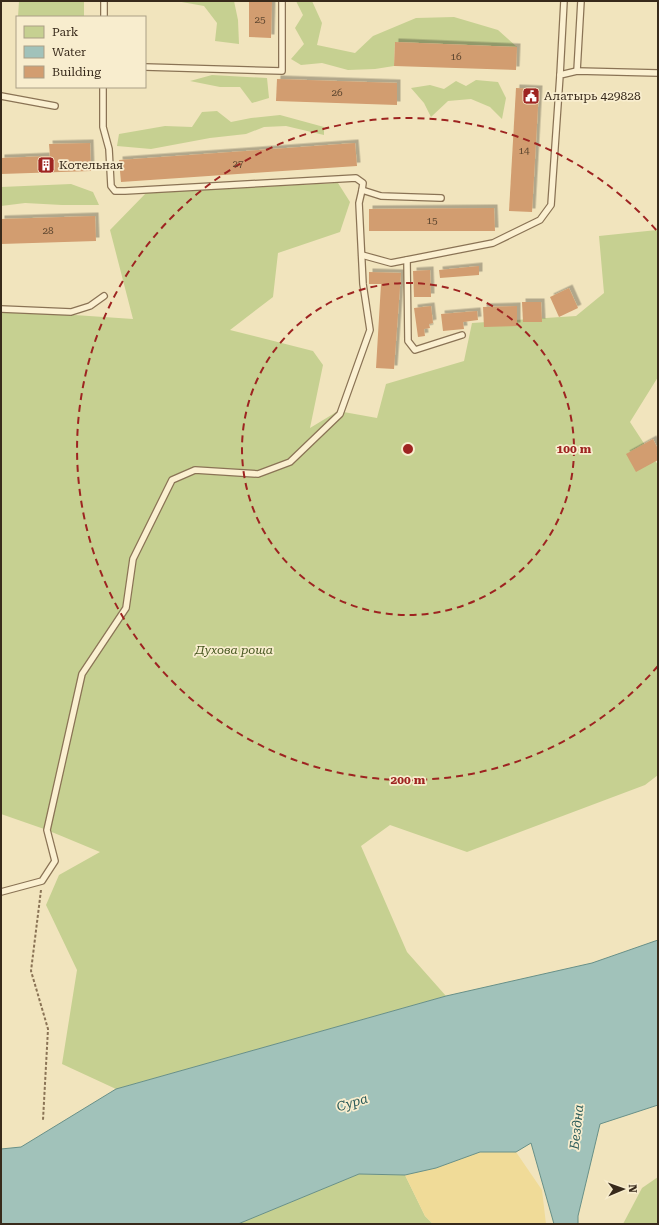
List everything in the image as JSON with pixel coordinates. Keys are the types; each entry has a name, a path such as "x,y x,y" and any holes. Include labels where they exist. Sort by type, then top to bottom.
{"lane":[{"path":"104,1 104,16"},
{"path":"146,67 282,71 282,1"},
{"path":"362,255 391,263 407,260 493,243 540,220 551,205 564,1"},
{"path":"577,71 581,1"},
{"path":"560,74 577,71 658,73"},
{"path":"1,892 42,880 55,861 47,830 82,674 126,608 133,559 172,480 195,470 258,474 290,462 340,414 370,330 363,284 359,203 362,183 356,178 115,191 111,186 109,149 103,127 103,88"},
{"path":"1,96 54,106"},
{"path":"362,190 381,196 442,198"},
{"path":"407,260 408,341 415,350 462,334"},
{"path":"1,309 71,312 90,306 104,296"}],"path":[{"path":"42,880 31,971 48,1029 43,1120"}],"green space":[{"path":"19,1 84,1 84,16 18,16"},
{"path":"176,1 234,1 238,20 239,44 215,41 217,23 204,6"},
{"path":"296,1 312,1 322,23 317,45 355,53 373,36 416,18 454,17 498,30 517,47 395,42 394,66 375,69 348,70 322,63 301,65 291,59 304,44 295,28 303,15"},
{"path":"212,75 267,78 269,98 252,103 240,87 220,87 190,81"},
{"path":"476,80 498,82 506,98 502,119 490,107 471,99 448,101 431,117 424,103 411,88 430,85 444,89 456,81 466,86"},
{"path":"217,111 231,122 280,115 324,127 324,135 286,126 264,127 246,134 210,138 151,149 117,146 119,134 165,126 192,127 202,112"},
{"name":"Духова роща","path":"338,183 350,202 340,232 278,253 273,297 230,330 313,351 323,365 310,428 338,411 377,418 386,384 464,361 472,323 576,316 604,293 599,236 657,230 658,377 630,422 658,465 658,775 645,785 467,852 390,825 361,846 407,952 446,996 116,1089 62,1064 77,970 46,905 59,875 100,852 47,830 1,814 1,310 133,319 110,230 147,192"},
{"path":"71,184 93,192 99,205 25,203 1,206 1,187"},
{"path":"359,1174 405,1175 425,1216 433,1224 238,1224"},
{"path":"658,1177 658,1224 623,1224 642,1188"}],"sand":[{"path":"480,1152 516,1152 542,1190 546,1224 433,1224 425,1216 405,1175 436,1168"}],"water":[{"path":"658,940 658,1105 600,1124 578,1216 578,1224 554,1224 531,1143 516,1152 480,1152 436,1168 405,1175 359,1174 238,1224 1,1224 1,1149 21,1147 116,1089 446,996 592,963"}],"building":[{"path":"249,1 272,1 271,38 249,37"},
{"path":"395,42 517,47 516,70 394,66"},
{"path":"277,79 397,83 397,105 276,101"},
{"path":"516,88 539,89 532,212 509,211"},
{"name":"Котельная","path":"90,143 91,171 1,174 1,158 50,156 49,144"},
{"path":"355,143 357,166 121,182 119,160"},
{"path":"494,208 495,231 369,231 369,209"},
{"path":"95,216 96,241 1,244 1,219"},
{"path":"479,266 479,275 440,278 439,270"},
{"path":"430,270 431,297 414,297 413,271"},
{"path":"369,272 401,273 394,369 376,368 381,284 369,284"},
{"path":"569,288 578,308 559,317 550,297"},
{"path":"522,302 541,302 542,322 523,322"},
{"path":"431,306 433,323 429,324 430,328 424,329 425,336 418,337 414,308"},
{"path":"517,306 517,326 484,327 483,307"},
{"path":"477,311 478,320 463,322 464,329 443,331 441,314"},
{"path":"653,439 658,449 658,460 636,472 626,454"}],"place":[{"name":"Алатырь 429828","path":"531,96"},
{"name":"Котельная","path":"46,165"}],"water label":[{"name":"Сура","path":"352,1102"},
{"name":"Бездна","path":"576,1127"}]}
